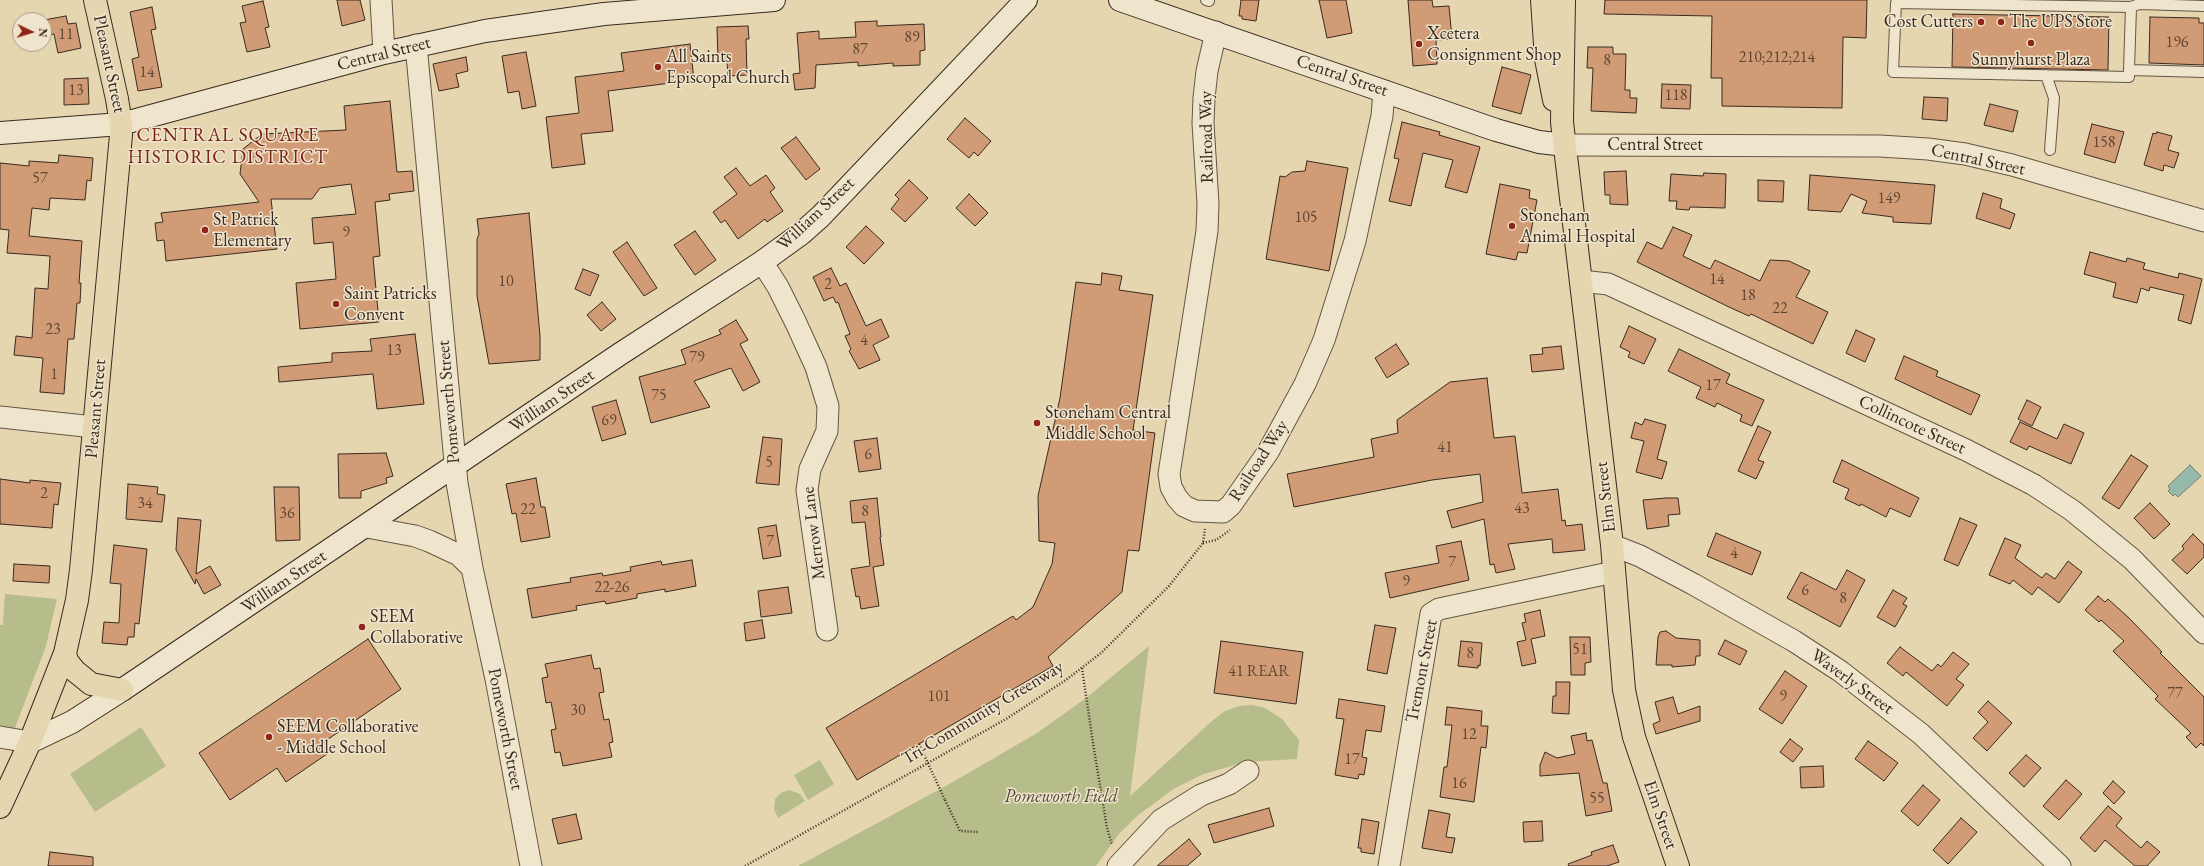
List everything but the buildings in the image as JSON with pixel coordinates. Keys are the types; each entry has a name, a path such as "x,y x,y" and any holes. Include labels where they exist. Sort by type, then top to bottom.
{"main road":[{"name":"Pleasant Street","path":"0,807 30,742 65,653 80,578 121,124 95,0"},
{"name":"Elm Street","path":"1542,0 1543,36 1550,82 1562,122 1566,145 1612,545 1627,712 1645,772 1678,866"},
{"name":"Elm Street","path":"1562,122 1564,0"},
{"path":"65,653 67,661 75,671 91,684 122,690"}],"street":[{"path":"381,0 384,53"},
{"name":"Central Street","path":"0,133 121,124 384,53 485,30 551,20 774,0"},
{"name":"William Street","path":"30,742 72,722 122,690 455,467 620,354 762,262 821,216 1026,0"},
{"name":"Central Street","path":"1120,0 1384,91 1539,142 1566,145 1880,146 1928,149 1965,154 2012,165 2204,221"},
{"name":"Railroad Way","path":"1216,32 1207,71 1204,98 1203,123 1208,204 1206,231 1169,474 1171,487 1176,498 1184,506 1195,511 1223,512 1231,505 1268,452 1305,384 1326,333 1355,241 1382,116 1384,91"},
{"name":"Pomeworth Street","path":"416,45 455,467 472,568 496,679 530,866"},
{"name":"Merrow Lane","path":"762,262 778,287 795,321 816,367 828,406 827,431 810,469 808,490 827,630"},
{"name":"Collincote Street","path":"1581,281 1608,284 1966,450 2034,485 2073,510 2132,559 2204,633"},
{"path":"0,417 94,427"},
{"path":"367,526 415,536 439,545 459,556 472,568"},
{"name":"Waverly Street","path":"1612,545 1640,556 1693,584 1794,641 1840,671 1921,734 2060,866"},
{"name":"Tremont Street","path":"1389,866 1431,614 1439,609 1614,572"},
{"path":"0,737 30,742"},
{"path":"1120,864 1161,820 1201,795 1229,784 1248,771"}],"lane":[{"path":"2136,4 2129,77 1893,72 1896,2 2136,4 2204,6"},
{"path":"2129,70 2204,72"},
{"path":"2046,75 2054,98 2050,150"}],"path":[{"name":"Tri-Community Greenway","path":"745,866 1006,719 1082,668 1119,636 1169,586 1203,543"},
{"path":"1082,668 1107,828 1120,864"},
{"path":"919,744 960,831 979,832"}],"green space":[{"path":"5,594 57,599 46,646 15,728 0,726 0,625 3,625"},
{"name":"Pomeworth Field","path":"1149,646 1130,796 1213,720 1225,711 1239,706 1252,705 1265,708 1282,719 1299,740 1297,759 1245,762 1204,774 1175,788 1137,816 1118,835 1096,866 798,866 953,782 1037,733 1086,698"},
{"path":"141,727 166,766 95,812 70,774"},
{"path":"820,760 834,784 808,800 794,775"},
{"path":"790,790 800,794 805,801 778,818 774,809 775,799 782,792"}],"shaded area":[{"path":"2190,465 2201,476 2178,497 2175,494 2173,496 2168,491 2170,489 2168,486"}],"place":[{"name":"Cost Cutters","path":"1981,22"},
{"name":"The UPS Store","path":"2001,22"},
{"name":"Sunnyhurst Plaza","path":"2031,43"},
{"name":"Xcetera Consignment Shop","path":"1419,44"},
{"name":"All Saints Episcopal Church","path":"658,67"},
{"name":"Stoneham Animal Hospital","path":"1512,226"},
{"name":"St Patrick Elementary","path":"205,230"},
{"name":"Saint Patricks Convent","path":"336,304"},
{"name":"Stoneham Central Middle School","path":"1037,423"},
{"name":"SEEM Collaborative","path":"362,627"},
{"name":"SEEM Collaborative - Middle School","path":"269,737"}],"district":[{"name":"CENTRAL SQUARE HISTORIC DISTRICT","path":"228,147"}]}
